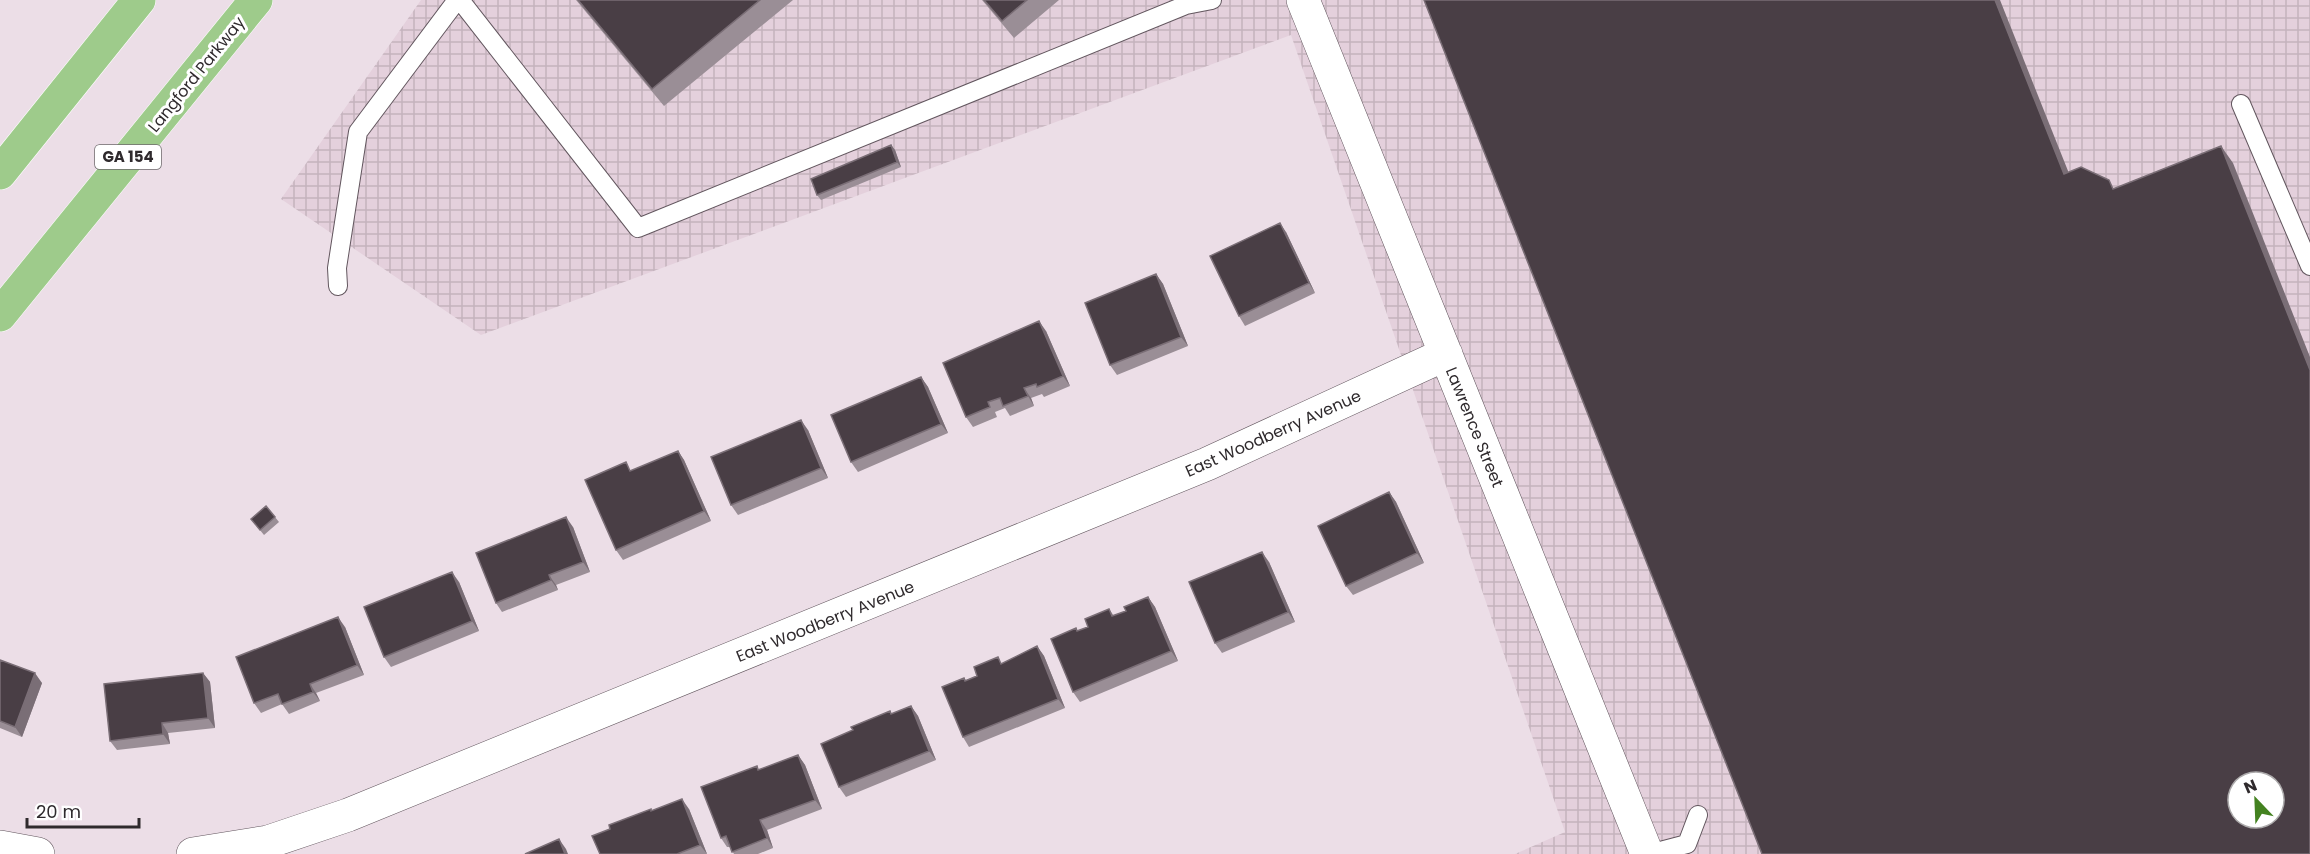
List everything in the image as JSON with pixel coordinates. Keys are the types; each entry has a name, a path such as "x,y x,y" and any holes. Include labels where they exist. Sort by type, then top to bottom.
{"highway":[{"path":"0,173 140,0"},
{"name":"Langford Parkway","path":"0,315 256,0"}],"street":[{"name":"Lawrence Street","path":"1303,0 1648,854"},
{"name":"East Woodberry Avenue","path":"193,854 268,842 348,815 1207,464 1446,354"},
{"path":"0,847 38,854"}],"lane":[{"path":"338,286 337,268 358,132 459,0 638,228 1185,3 1212,0"},
{"path":"2241,104 2310,266"},
{"path":"1648,854 1687,844 1698,815"}],"shaded area":[{"path":"421,0 2310,0 2310,854 1515,854 1565,832 1291,35 481,335 281,199"}],"building":[{"path":"578,0 760,0 652,89"},
{"path":"984,0 1027,0 1002,21"},
{"path":"1424,0 1995,0 2064,174 2081,167 2109,180 2113,189 2221,146 2310,370 2310,854 1762,854"},
{"path":"891,145 897,162 817,195 811,179"},
{"path":"1280,223 1309,283 1239,316 1210,256"},
{"path":"1156,274 1181,337 1110,365 1085,303"},
{"path":"1039,321 1063,376 1037,387 1036,384 1024,388 1028,396 1003,406 1000,398 988,402 990,407 966,417 943,363"},
{"path":"921,377 941,424 851,462 831,415"},
{"path":"801,420 821,468 731,505 711,457"},
{"path":"678,451 704,511 616,550 585,480 626,462 630,471"},
{"path":"1389,492 1417,553 1346,586 1318,526"},
{"path":"266,506 275,517 260,530 251,519"},
{"path":"566,517 583,562 549,575 551,580 496,603 476,553"},
{"path":"1262,552 1288,612 1215,643 1189,582"},
{"path":"452,572 472,621 384,657 364,607"},
{"path":"1148,597 1171,651 1073,692 1051,639 1076,628 1077,631 1088,627 1085,619 1109,609 1112,616 1126,611 1124,607"},
{"path":"338,617 357,665 310,684 313,692 282,704 278,694 254,703 236,657"},
{"path":"1037,646 1058,699 963,737 942,687 964,678 965,681 977,676 974,667 998,657 1001,664"},
{"path":"0,660 35,673 15,727 0,721"},
{"path":"203,673 208,718 162,723 163,734 110,741 104,684"},
{"path":"911,706 929,751 839,787 821,744 853,730 851,727 890,711 891,714"},
{"path":"798,755 815,800 760,820 767,838 732,852 726,836 721,838 701,787 757,766 758,770"},
{"path":"682,799 700,845 677,854 600,854 592,836 610,829 609,825"},
{"path":"559,839 565,854 525,854"}]}
